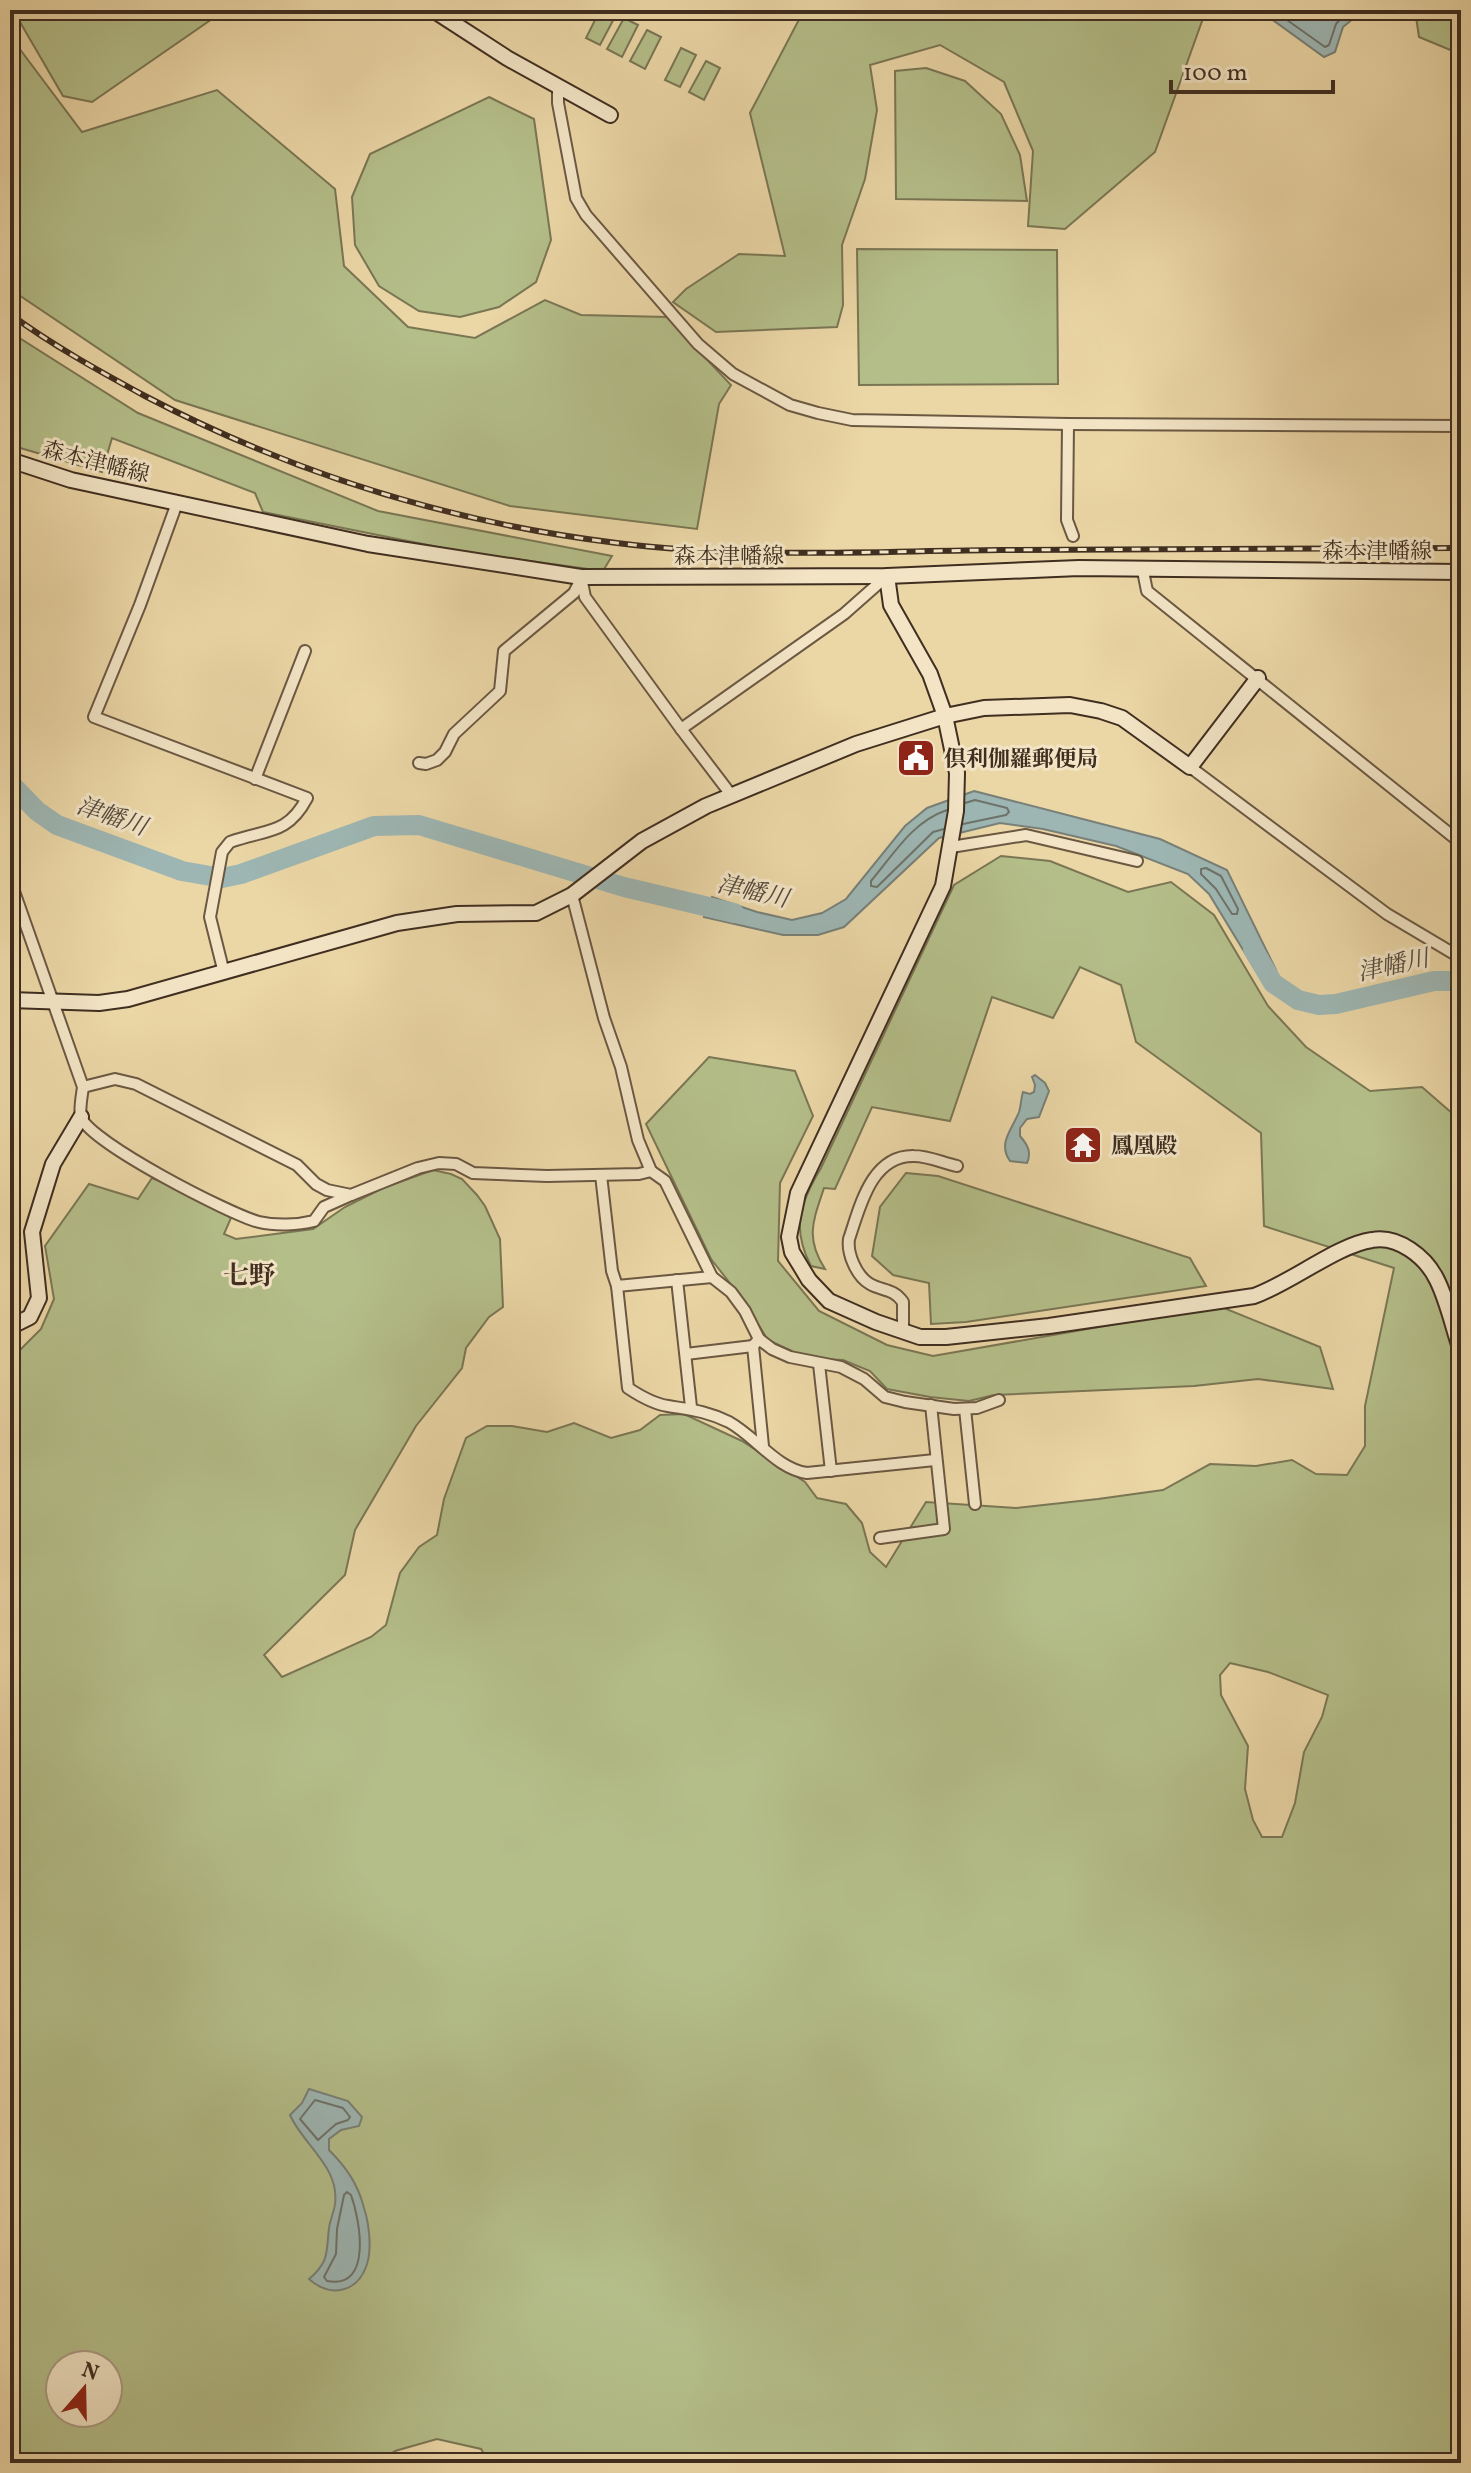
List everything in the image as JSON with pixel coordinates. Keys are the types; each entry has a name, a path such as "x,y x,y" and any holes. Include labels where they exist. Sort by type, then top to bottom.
{"street":[{"path":"433,10 498,53 610,115"},
{"path":"558,87 558,103 576,198 586,215 698,344 733,374 790,405 852,420 1461,426"},
{"path":"1068,424 1067,520 1073,536"},
{"name":"森本津幡線","path":"10,460 71,480 368,544 581,577 887,576 1079,568 1461,572"},
{"path":"177,503 94,717 307,798 300,812 286,824 269,833 230,842 222,852 211,926 224,973"},
{"path":"1143,571 1147,591 1461,843"},
{"path":"681,729 844,614 887,576"},
{"path":"887,576 891,605 930,674 945,716 957,773 951,847 943,886 798,1193 789,1237 792,1252 809,1280 829,1301 903,1332 920,1337 946,1337 1229,1301 1273,1289 1355,1245 1375,1239 1411,1249 1425,1262 1437,1279 1461,1351"},
{"path":"581,577 585,597 732,796"},
{"path":"419,763 437,760 454,734 500,691 504,651 574,593 581,577"},
{"path":"255,779 305,651"},
{"path":"1190,767 1258,678"},
{"path":"10,1000 99,1003 128,999 397,923 457,914 536,913 572,895 642,841 732,796 856,744 945,716 984,708 1070,705 1122,718 1387,914 1461,958"},
{"path":"951,847 1026,835 1137,861"},
{"path":"10,880 83,1087 81,1117 53,1164 32,1232 39,1298 30,1317 10,1327"},
{"path":"572,895 604,1018 621,1067 638,1140 651,1171 665,1181 712,1277 731,1292 745,1311 756,1342 763,1446"},
{"path":"83,1087 115,1079 136,1084 297,1165 316,1184 327,1190 351,1195"},
{"path":"81,1117 89,1129 119,1152 237,1215 262,1223 305,1224 314,1221 324,1207 418,1168 439,1163 456,1164 473,1173 601,1175 651,1171"},
{"path":"903,1332 903,1302 891,1290 868,1283 852,1260 848,1249 849,1239 876,1174 887,1164 905,1156 917,1155 957,1166"},
{"path":"601,1175 628,1388 666,1406 691,1407 733,1424 794,1471 807,1473 935,1460"},
{"path":"617,1286 712,1277"},
{"path":"677,1280 691,1407"},
{"path":"686,1354 756,1342 790,1357 841,1367 885,1397 965,1409 999,1400"},
{"path":"819,1364 831,1471"},
{"path":"880,1538 944,1529 931,1405"},
{"path":"965,1409 975,1504"}],"green space":[{"path":"13,10 225,10 92,102 63,96"},
{"path":"600,10 617,13 600,45 586,38"},
{"path":"804,10 1206,10 1155,152 1065,229 1028,226 1033,151 1004,82 940,45 870,65 877,110 865,179 842,245 843,305 837,327 716,332 673,302 686,289 739,254 785,256 750,113"},
{"path":"1415,10 1460,10 1460,54 1419,37"},
{"path":"624,18 638,25 622,57 607,49"},
{"path":"647,30 661,37 645,69 630,61"},
{"path":"10,36 82,132 217,90 335,189 344,266 408,327 475,338 545,300 581,315 667,317 731,385 719,404 697,529 510,506 175,400 10,289"},
{"path":"681,48 696,55 680,87 665,80"},
{"path":"706,61 720,68 704,100 689,92"},
{"path":"926,68 965,81 1001,114 1020,155 1027,201 896,199 895,71"},
{"path":"489,97 534,119 551,240 536,282 499,307 460,317 419,311 379,286 355,245 352,197 370,154"},
{"path":"857,249 1057,250 1058,384 859,385"},
{"path":"10,332 138,413 378,511 612,556 603,571 458,551 263,512 255,493 112,438 102,472 10,445"},
{"path":"1001,856 1050,861 1128,892 1171,882 1214,915 1268,1006 1306,1047 1370,1091 1422,1087 1461,1121 1461,2463 489,2463 481,2449 437,2439 395,2451 379,2463 10,2463 10,1360 41,1329 54,1299 45,1246 89,1184 138,1199 152,1178 231,1218 224,1234 236,1239 313,1229 345,1207 383,1188 433,1170 462,1179 485,1206 500,1239 503,1307 489,1317 466,1348 462,1368 416,1426 355,1530 345,1575 264,1655 282,1677 371,1637 386,1625 400,1573 419,1547 437,1535 444,1499 466,1438 487,1426 512,1426 547,1432 574,1423 611,1438 640,1430 660,1415 684,1414 742,1441 805,1482 817,1498 846,1504 862,1523 870,1552 886,1567 926,1502 1016,1508 1098,1499 1163,1490 1210,1464 1256,1466 1292,1460 1316,1474 1347,1475 1365,1446 1365,1406 1394,1268 1264,1226 1261,1133 1136,1042 1121,985 1080,967 1053,1018 992,997 950,1121 872,1107 835,1189 824,1188 817,1210 813,1238 825,1269 811,1266 800,1228 803,1204 954,885","holes":["1230,1663 1268,1672 1328,1695 1322,1717 1304,1752 1295,1803 1282,1837 1262,1837 1253,1820 1245,1789 1248,1746 1221,1695 1220,1675"]},
{"path":"709,1057 795,1071 813,1116 780,1183 778,1261 819,1311 887,1345 933,1356 1219,1306 1320,1347 1333,1389 1258,1379 1194,1386 994,1395 969,1401 887,1389 870,1371 843,1360 800,1355 768,1340 740,1296 711,1259 646,1124"},
{"path":"906,1173 938,1176 1190,1258 1206,1286 966,1322 931,1324 929,1283 893,1275 872,1256 880,1207"}],"water":[{"path":"1259,10 1349,10 1354,18 1343,27 1335,52 1324,57"},
{"path":"974,791 1160,839 1227,870 1276,970 1259,976 1209,894 1188,874 1116,846 1043,829 1000,823 939,838 844,927 818,935 783,935 704,917 712,897 792,920 822,913 846,899 905,826 927,808"},
{"path":"1035,1075 1049,1091 1039,1117 1027,1119 1020,1128 1020,1136 1029,1152 1027,1163 1010,1161 1005,1148 1007,1136 1019,1112 1023,1092 1034,1092 1032,1077"},
{"path":"309,2089 348,2101 362,2117 359,2126 341,2130 329,2139 329,2150 346,2169 358,2191 369,2236 369,2258 363,2274 342,2290 326,2289 309,2279 321,2267 326,2256 335,2191 326,2167 290,2115 302,2103"}],"waterway":[{"name":"津幡川","path":"10,783 37,811 57,825 182,871 222,878 374,826 419,825 624,887 734,913"},
{"name":"津幡川","path":"1253,949 1273,983 1298,1000 1319,1005 1336,1004 1434,981 1461,981"}],"railway":[{"path":"10,314 59,347 145,396 258,449 374,491 434,508 555,534 665,548 761,553 1461,548"}],"place":[{"name":"倶利伽羅郵便局","path":"916,758"},
{"name":"鳳凰殿","path":"1083,1145"}],"district":[{"name":"七野","path":"249,1275"}]}
